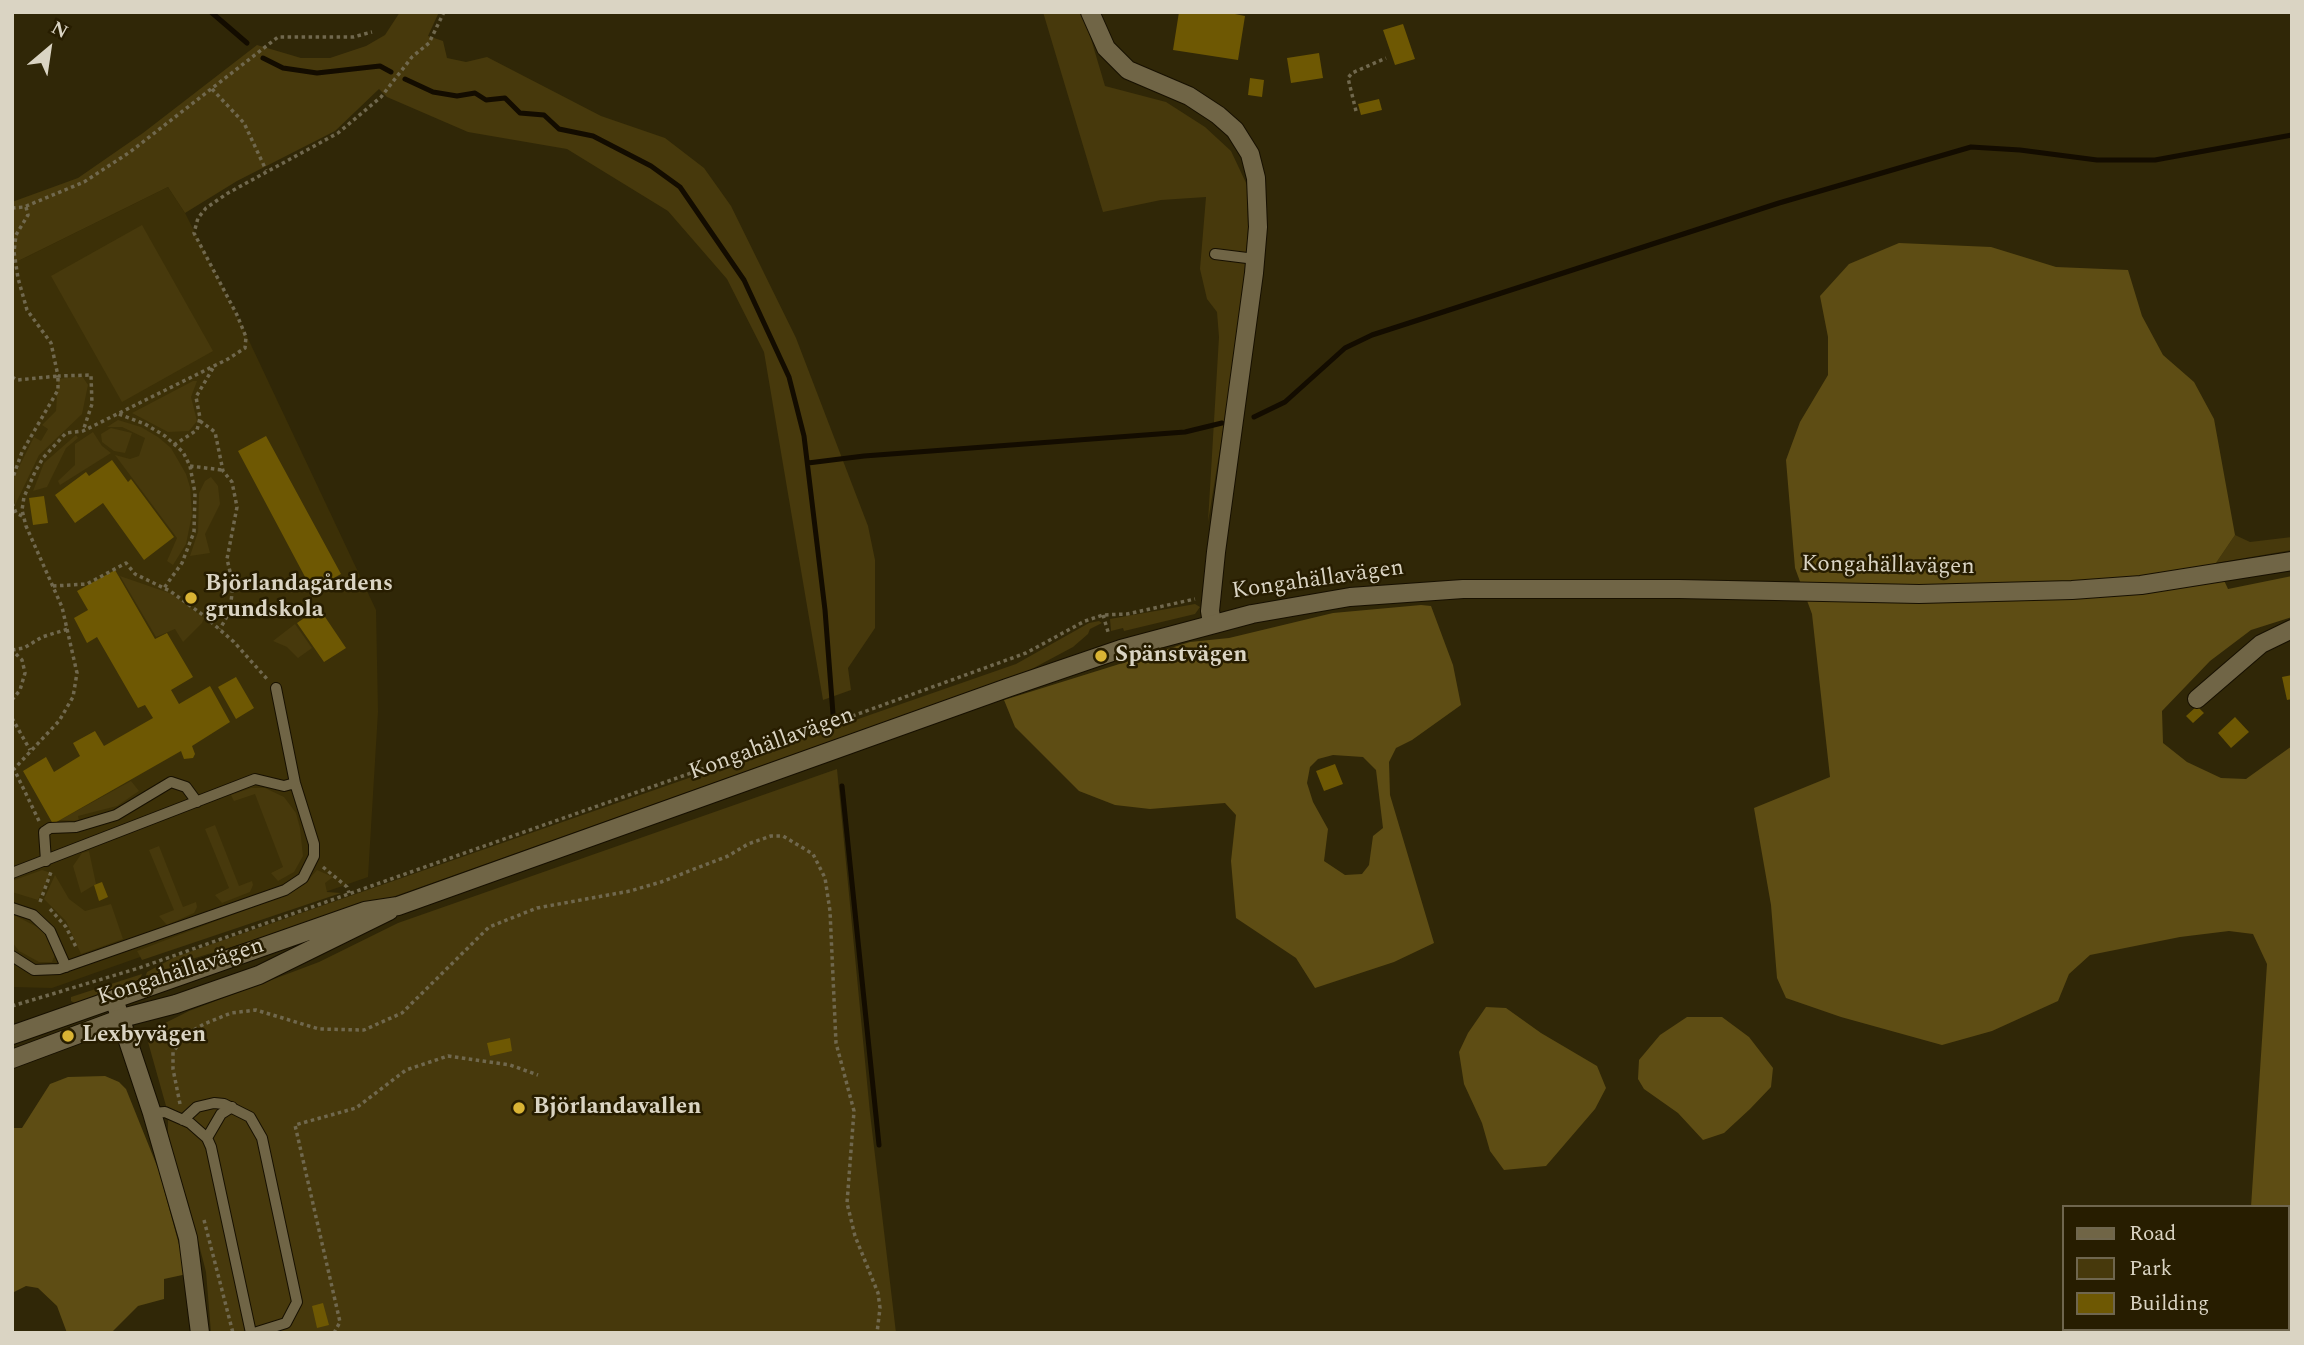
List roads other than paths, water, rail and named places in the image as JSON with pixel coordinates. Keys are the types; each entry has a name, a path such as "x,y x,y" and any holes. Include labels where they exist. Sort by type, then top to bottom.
{"street":[{"path":"1090,12 1114,59 1128,70 1204,104 1219,115 1244,142 1256,178 1255,259 1211,595 1212,623"},
{"name":"Kongahällavägen","path":"12,1035 365,911 398,905 1121,649 1212,623 1312,602 1397,592 1527,588 1919,594 2073,590 2141,585 2291,563"},
{"path":"2197,699 2261,644 2292,629"},
{"name":"Kongahällavägen","path":"12,1059 121,1018 176,1004 259,975 370,922 398,905"},
{"path":"114,999 152,1113 188,1238 200,1333"}],"lane":[{"path":"1215,254 1255,259"},
{"path":"12,956 34,970 46,972 66,967 285,890 303,878 311,863 314,844 295,783 276,688"},
{"path":"12,873 255,779 284,786 295,783"},
{"path":"46,861 44,832 50,828 76,827 116,815 171,782 187,787 197,803"},
{"path":"12,908 33,915 50,930 66,967"},
{"path":"152,1113 164,1112 183,1119 207,1138 214,1156 253,1333 286,1323 296,1308 297,1293 262,1138 250,1116 232,1107 206,1104 191,1111 183,1119"},
{"path":"207,1138 220,1114 232,1107"}],"waterway":[{"path":"211,12 247,43"},
{"path":"263,58 283,68 317,73 380,66 391,72"},
{"path":"405,79 433,92 457,96 475,93 486,100 505,98 520,113 544,115 559,129 593,136 651,166 680,187 744,280 789,377 804,436 825,610 833,714"},
{"path":"1254,417 1285,402 1345,348 1372,335 1779,203 1971,147 2097,160 2155,160 2292,135"},
{"path":"808,463 864,456 1185,432 1222,423"},
{"path":"842,786 879,1145"}],"place":[{"name":"Björlandagårdens grundskola","path":"191,598"},
{"name":"Spänstvägen","path":"1101,656"},
{"name":"Lexbyvägen","path":"68,1036"},
{"name":"Björlandavallen","path":"519,1108"}]}
